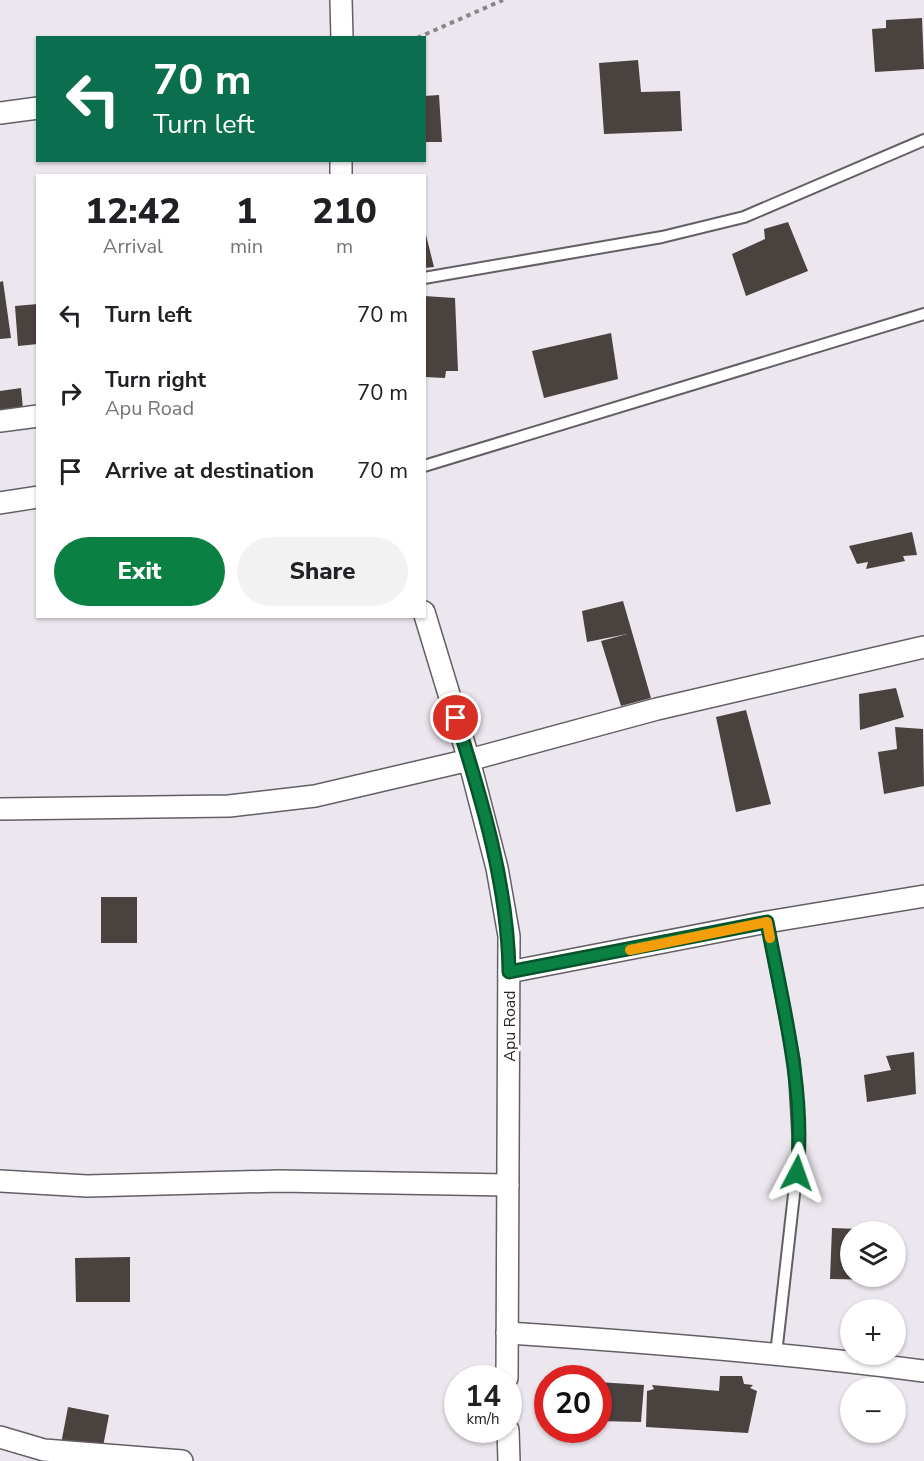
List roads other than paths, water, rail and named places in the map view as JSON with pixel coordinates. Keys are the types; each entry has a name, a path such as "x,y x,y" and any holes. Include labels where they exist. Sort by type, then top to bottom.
{"street":[{"path":"341,0 342,36"},
{"path":"0,113 36,108"},
{"path":"0,421 36,416"},
{"path":"0,503 36,497"},
{"name":"Apu Road","path":"426,618 469,760 497,868 508,936 507,1365"},
{"path":"0,808 229,806 315,796 469,760 657,709 924,646"},
{"path":"509,972 767,922 924,896"},
{"path":"0,1181 87,1186 279,1181 508,1185"},
{"path":"507,1333 675,1344 924,1371"},
{"path":"0,1437 44,1450 182,1461"},
{"path":"508,1443 509,1461"}],"lane":[{"path":"426,278 662,237 744,217 924,140"},
{"path":"426,465 924,314"},
{"path":"767,922 794,1061 800,1150 776,1354"}]}
